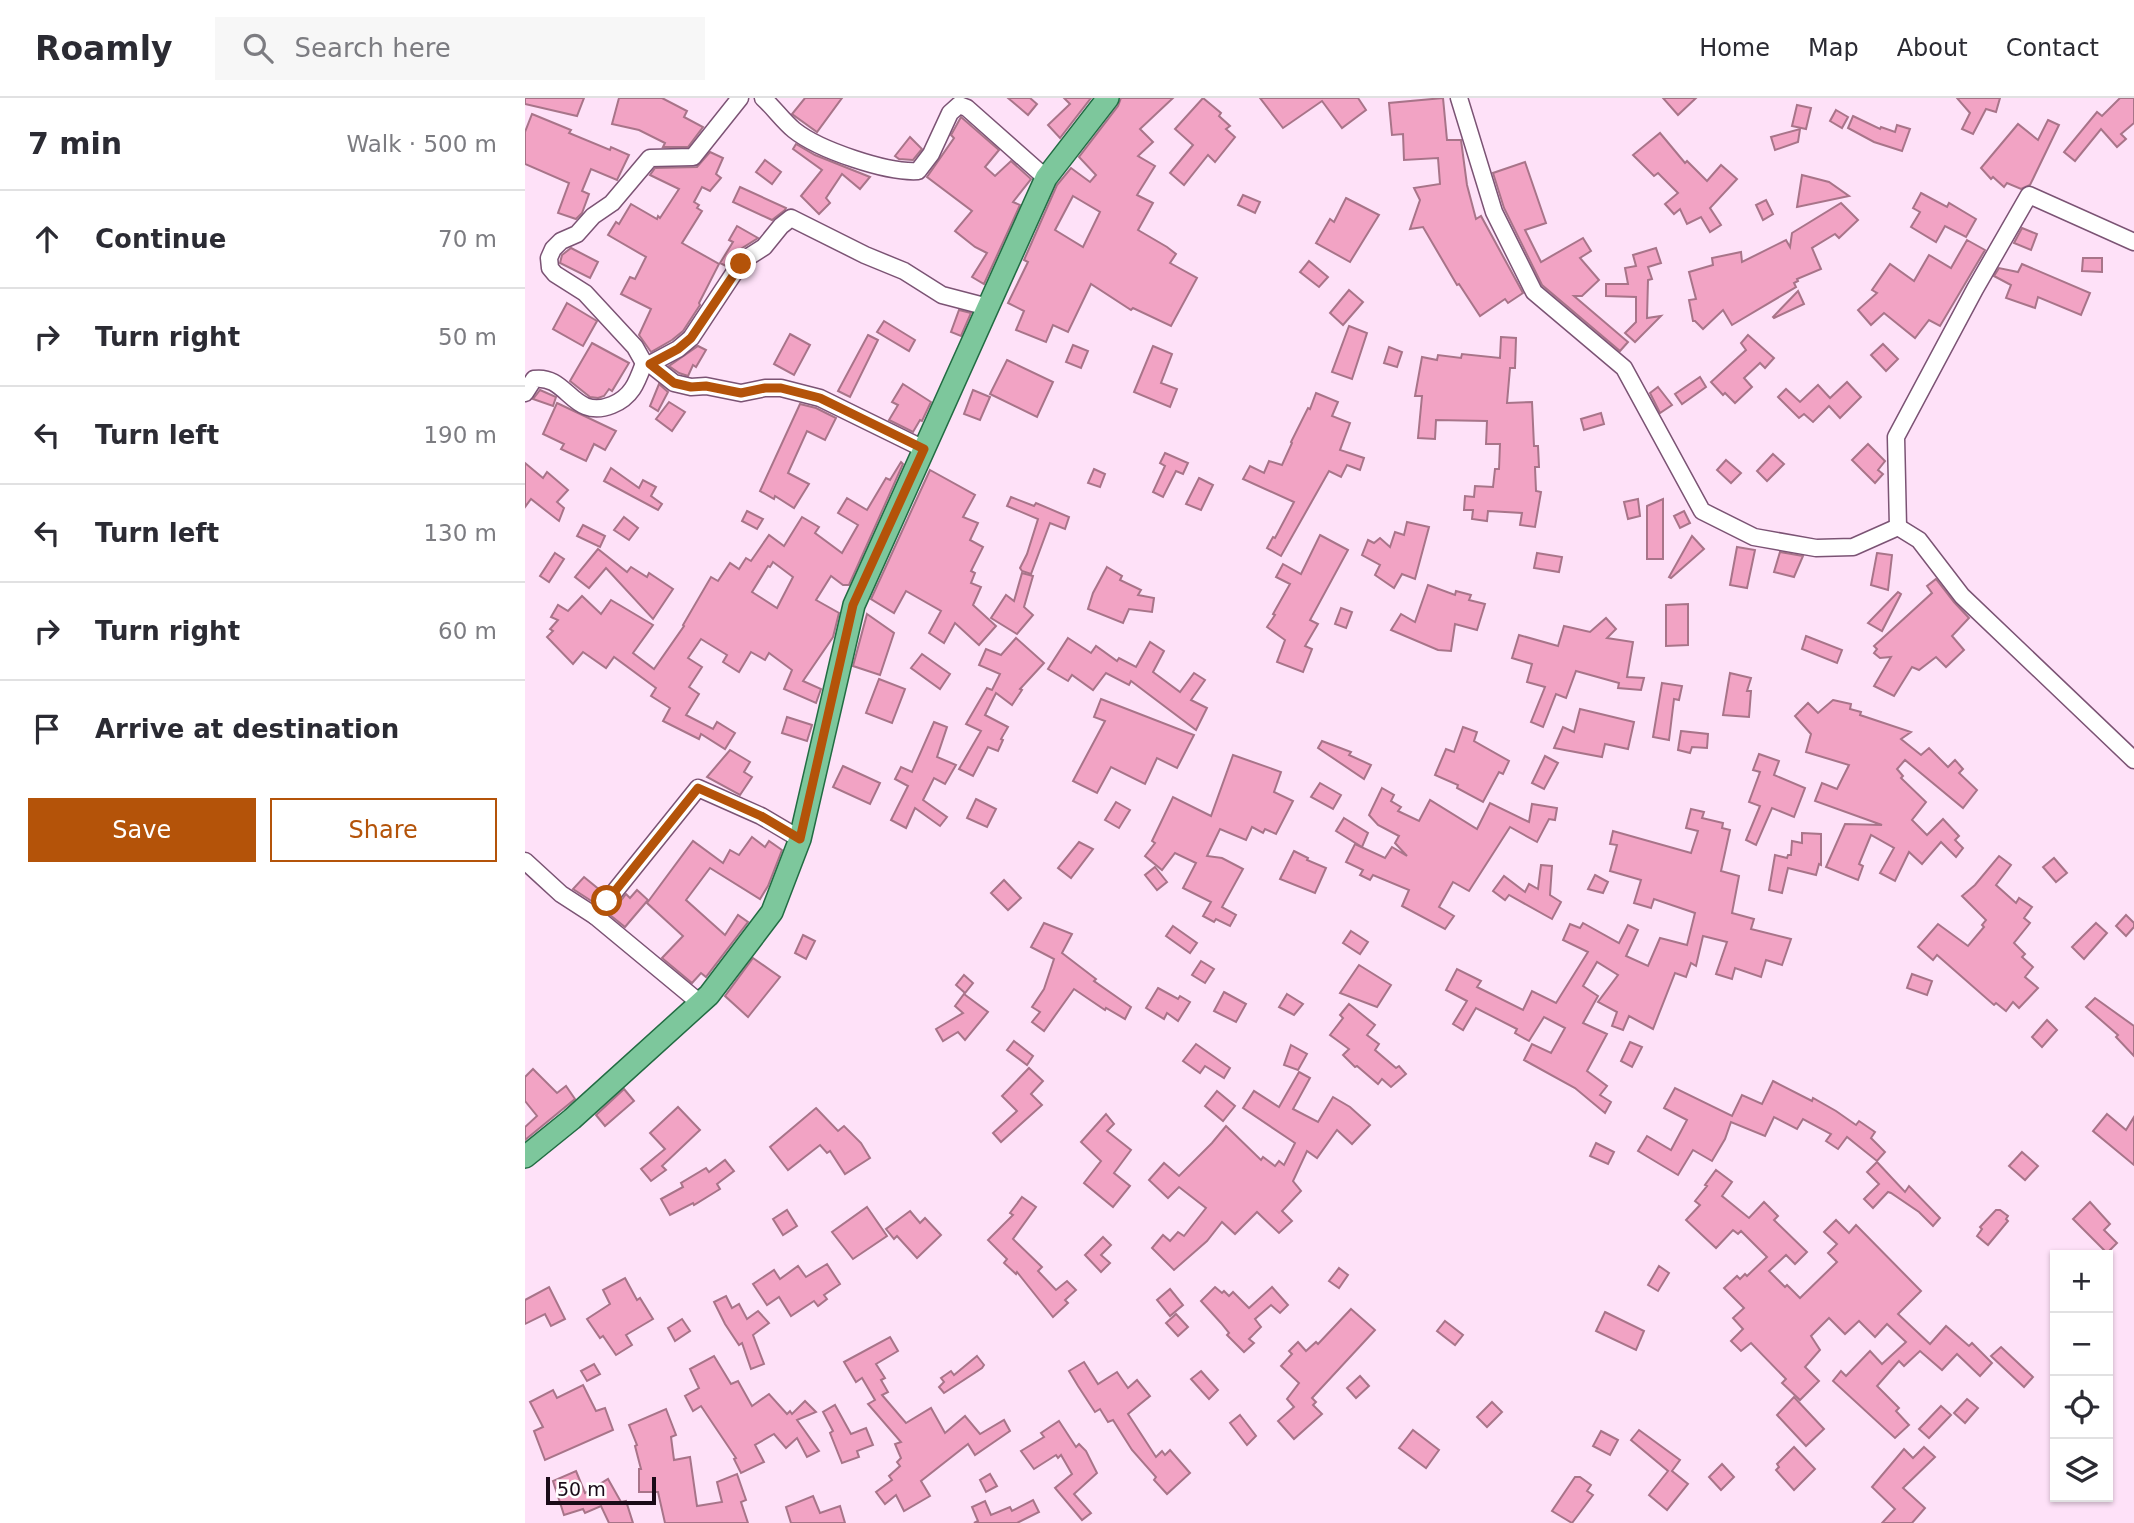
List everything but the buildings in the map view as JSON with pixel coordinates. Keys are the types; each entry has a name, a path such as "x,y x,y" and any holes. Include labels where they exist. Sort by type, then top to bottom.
{"main road":[{"path":"525,1157 572,1119 709,995 772,912 800,839 853,605 1046,178 1108,98"}],"street":[{"path":"740,98 693,157 650,159 612,203 593,216 577,234 561,241 553,249 549,258 550,268 585,293 635,347 647,364 674,383 741,393 781,388 820,398 924,449"},
{"path":"763,98 794,130 819,143 862,162 908,172 918,171 935,146 950,113 959,105 967,108 1046,178"},
{"path":"1459,98 1494,212 1534,292 1624,368 1702,511 1754,537 1816,548 1853,547 1898,527"},
{"path":"1898,527 1896,437 2029,195 2134,242"},
{"path":"525,393 534,379 544,377 579,404 592,409 601,409 618,402 633,390 647,364 678,349 691,338 742,261 764,247 791,218 904,271 942,295 988,307"},
{"path":"1898,527 1919,540 1962,596 2134,760"},
{"path":"595,916 698,788 761,816 800,839"},
{"path":"525,861 561,894 595,916 700,1003"}],"route":[{"path":"607,901 698,788 761,816 800,839 853,605 924,449 820,398 781,388 741,393 706,386 691,387 674,383 650,364 666,357 691,338 741,264"}]}
